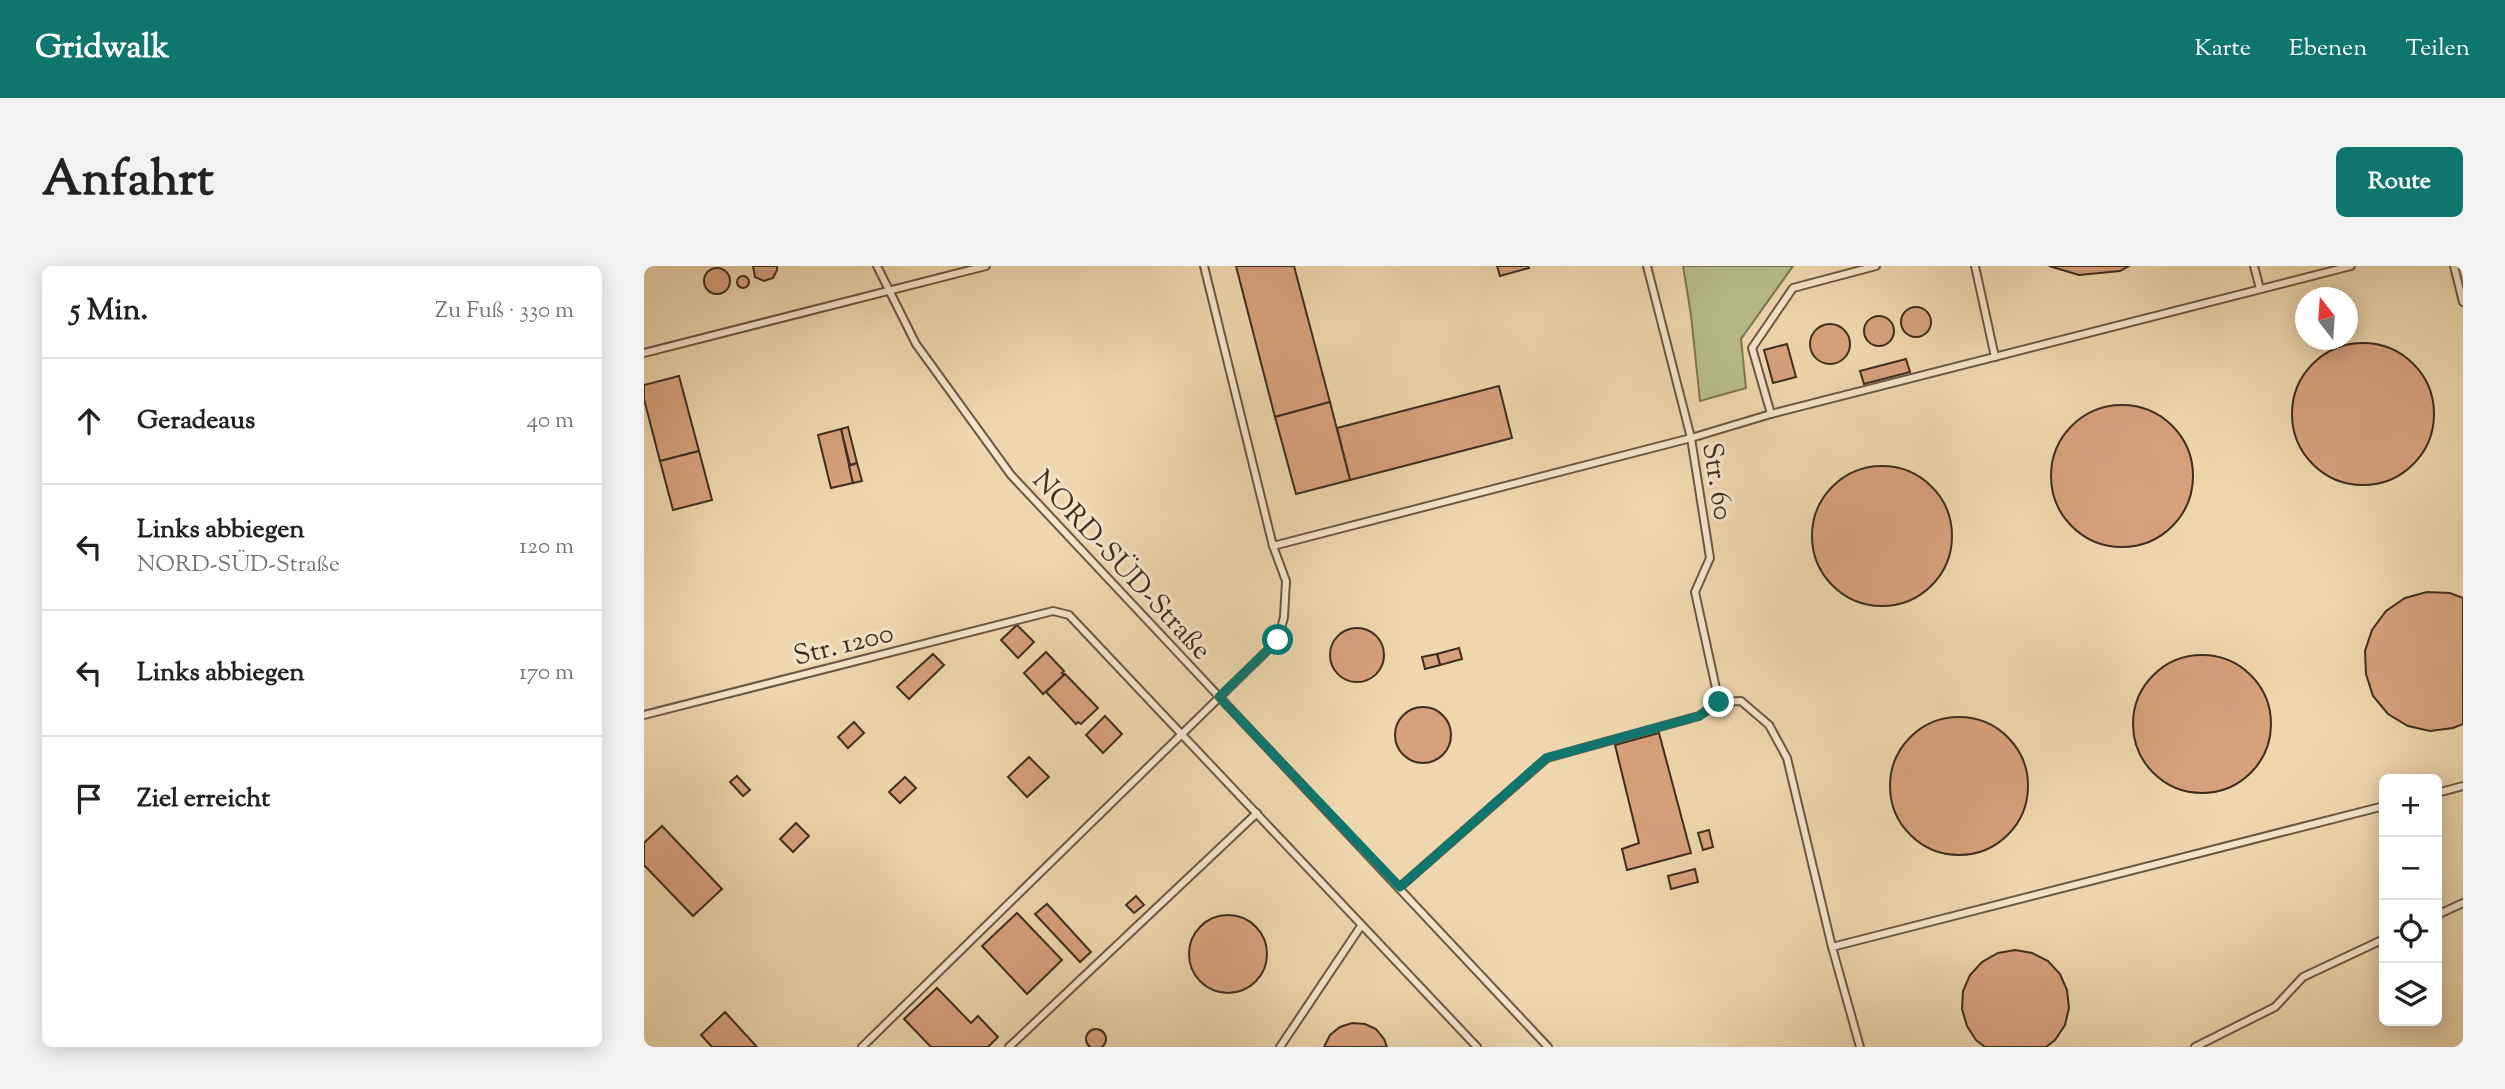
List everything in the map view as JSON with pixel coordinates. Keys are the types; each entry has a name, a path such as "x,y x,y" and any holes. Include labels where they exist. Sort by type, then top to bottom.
{"lane":[{"name":"NORD-SÜD-Straße","path":"877,266 887,291 928,363 1011,475 1548,1047"},
{"path":"644,353 986,266"},
{"path":"862,1047 1278,640 1284,617 1286,581 1273,546 1204,266"},
{"name":"Str. 60","path":"1647,266 1692,438 1710,558 1695,592 1719,702"},
{"path":"1771,414 1752,348 1793,288 1876,266"},
{"path":"1975,266 1995,357"},
{"path":"2254,266 2260,289"},
{"path":"1273,546 1692,438 1771,414 2351,266"},
{"path":"2454,266 2463,302"},
{"name":"Str. 1200","path":"644,715 1053,611 1069,615 1180,733"},
{"path":"1400,887 1546,758 1699,716 1719,702 1741,701 1769,725 1787,758 1832,947 1860,1047"},
{"path":"1180,733 1477,1047"},
{"path":"2442,792 2463,786"},
{"path":"1832,947 2379,807"},
{"path":"1009,1047 1257,813"},
{"path":"2442,913 2463,903"},
{"path":"1280,1047 1361,926"},
{"path":"2196,1047 2275,1007 2303,977 2379,941"}],"green space":[{"path":"1683,266 1793,266 1741,339 1746,388 1700,401"}],"building":[{"path":"753,266 777,266 777,270 773,278 764,281 755,277"},
{"path":"1236,266 1294,266 1330,402 1275,417"},
{"path":"1497,266 1528,266 1529,268 1500,276"},
{"path":"2049,266 2129,266 2120,271 2079,275"},
{"path":"717,268 726,272 730,281 726,290 717,294 708,290 704,281 708,272"},
{"path":"738,277 748,277 748,287 738,287"},
{"path":"1916,307 1927,311 1931,322 1927,333 1916,337 1905,333 1901,322 1905,311"},
{"path":"1879,316 1890,320 1894,331 1890,342 1879,346 1868,342 1864,331 1868,320"},
{"path":"1830,324 1838,325 1844,330 1849,336 1849,352 1844,358 1838,363 1830,364 1822,363 1816,358 1811,352 1810,344 1811,336 1816,330 1822,325"},
{"path":"1787,344 1796,377 1773,383 1764,350"},
{"path":"2358,344 2377,345 2402,355 2422,375 2432,400 2432,428 2422,453 2402,473 2377,483 2349,483 2324,473 2304,453 2294,428 2294,400 2304,375 2324,355 2334,350 2358,350"},
{"path":"1906,359 1910,372 1864,384 1860,371"},
{"path":"679,376 699,451 660,461 644,399 644,385"},
{"path":"1499,386 1512,438 1350,480 1337,428"},
{"path":"1330,402 1350,480 1296,494 1275,417"},
{"path":"2122,405 2149,411 2172,426 2187,449 2193,476 2187,503 2172,526 2149,541 2122,547 2095,541 2072,526 2057,503 2051,476 2057,449 2072,426 2095,411"},
{"path":"848,427 857,463 850,465 841,429"},
{"path":"841,429 853,483 831,488 818,435"},
{"path":"699,451 712,500 673,510 660,461"},
{"path":"857,463 862,481 853,483 849,466"},
{"path":"1882,466 1909,471 1932,486 1947,509 1952,536 1947,563 1932,586 1909,601 1882,606 1855,601 1832,586 1817,563 1812,536 1817,509 1832,486 1855,471"},
{"path":"2427,592 2450,593 2463,598 2463,724 2430,731 2408,726 2388,714 2373,696 2366,674 2365,651 2372,630 2386,611 2405,598"},
{"path":"1017,625 1034,642 1018,658 1001,640"},
{"path":"1357,628 1376,636 1384,655 1376,674 1357,682 1338,674 1330,655 1338,636"},
{"path":"1459,648 1462,659 1440,665 1437,654"},
{"path":"1046,652 1064,671 1064,675 1043,694 1024,673"},
{"path":"933,654 944,665 909,699 897,687"},
{"path":"1437,654 1440,665 1425,669 1422,657"},
{"path":"2202,655 2228,660 2251,675 2266,698 2271,724 2266,750 2251,773 2228,788 2202,793 2176,788 2153,773 2138,750 2133,724 2138,698 2153,675 2176,660"},
{"path":"1065,674 1098,708 1081,724 1076,724 1046,692"},
{"path":"1423,707 1434,709 1443,715 1449,724 1449,746 1443,755 1434,761 1423,763 1412,761 1403,755 1397,746 1395,735 1397,724 1403,715 1412,709"},
{"path":"1105,716 1122,734 1103,753 1086,735"},
{"path":"1959,717 1985,722 2008,737 2023,760 2028,786 2023,812 2008,835 1985,850 1959,855 1933,850 1910,835 1895,812 1890,786 1895,760 1910,737 1933,722"},
{"path":"854,722 864,733 848,748 838,737"},
{"path":"1659,733 1691,853 1627,870 1622,849 1639,843 1615,745"},
{"path":"1029,757 1049,777 1027,797 1008,777"},
{"path":"737,776 750,790 743,796 730,782"},
{"path":"905,777 916,788 900,803 889,792"},
{"path":"796,823 809,836 793,852 780,839"},
{"path":"662,826 722,889 693,916 644,865 644,843"},
{"path":"1709,830 1713,847 1703,850 1698,833"},
{"path":"1695,869 1698,882 1671,889 1668,876"},
{"path":"1136,896 1144,905 1134,913 1126,905"},
{"path":"1047,904 1091,952 1080,962 1035,914"},
{"path":"1017,913 1062,960 1027,994 982,946"},
{"path":"1228,915 1243,918 1256,926 1264,939 1267,954 1264,969 1256,982 1243,990 1228,993 1213,990 1200,982 1192,969 1189,954 1192,939 1200,926 1213,918"},
{"path":"2015,950 2032,953 2048,961 2060,974 2067,990 2069,1008 2065,1025 2055,1040 2046,1047 1985,1047 1976,1040 1967,1026 1962,1009 1963,991 1970,975 1982,962 1998,953"},
{"path":"937,988 971,1023 978,1016 998,1037 988,1047 931,1047 904,1019"},
{"path":"725,1012 757,1047 712,1047 701,1035"},
{"path":"1352,1023 1365,1024 1376,1029 1387,1047 1324,1047 1330,1035 1340,1027"},
{"path":"1092,1029 1100,1029 1106,1039 1100,1049 1092,1049 1086,1043 1086,1035"}],"route":[{"path":"1278,640 1219,697 1400,887 1546,758 1699,716 1719,702"}]}
